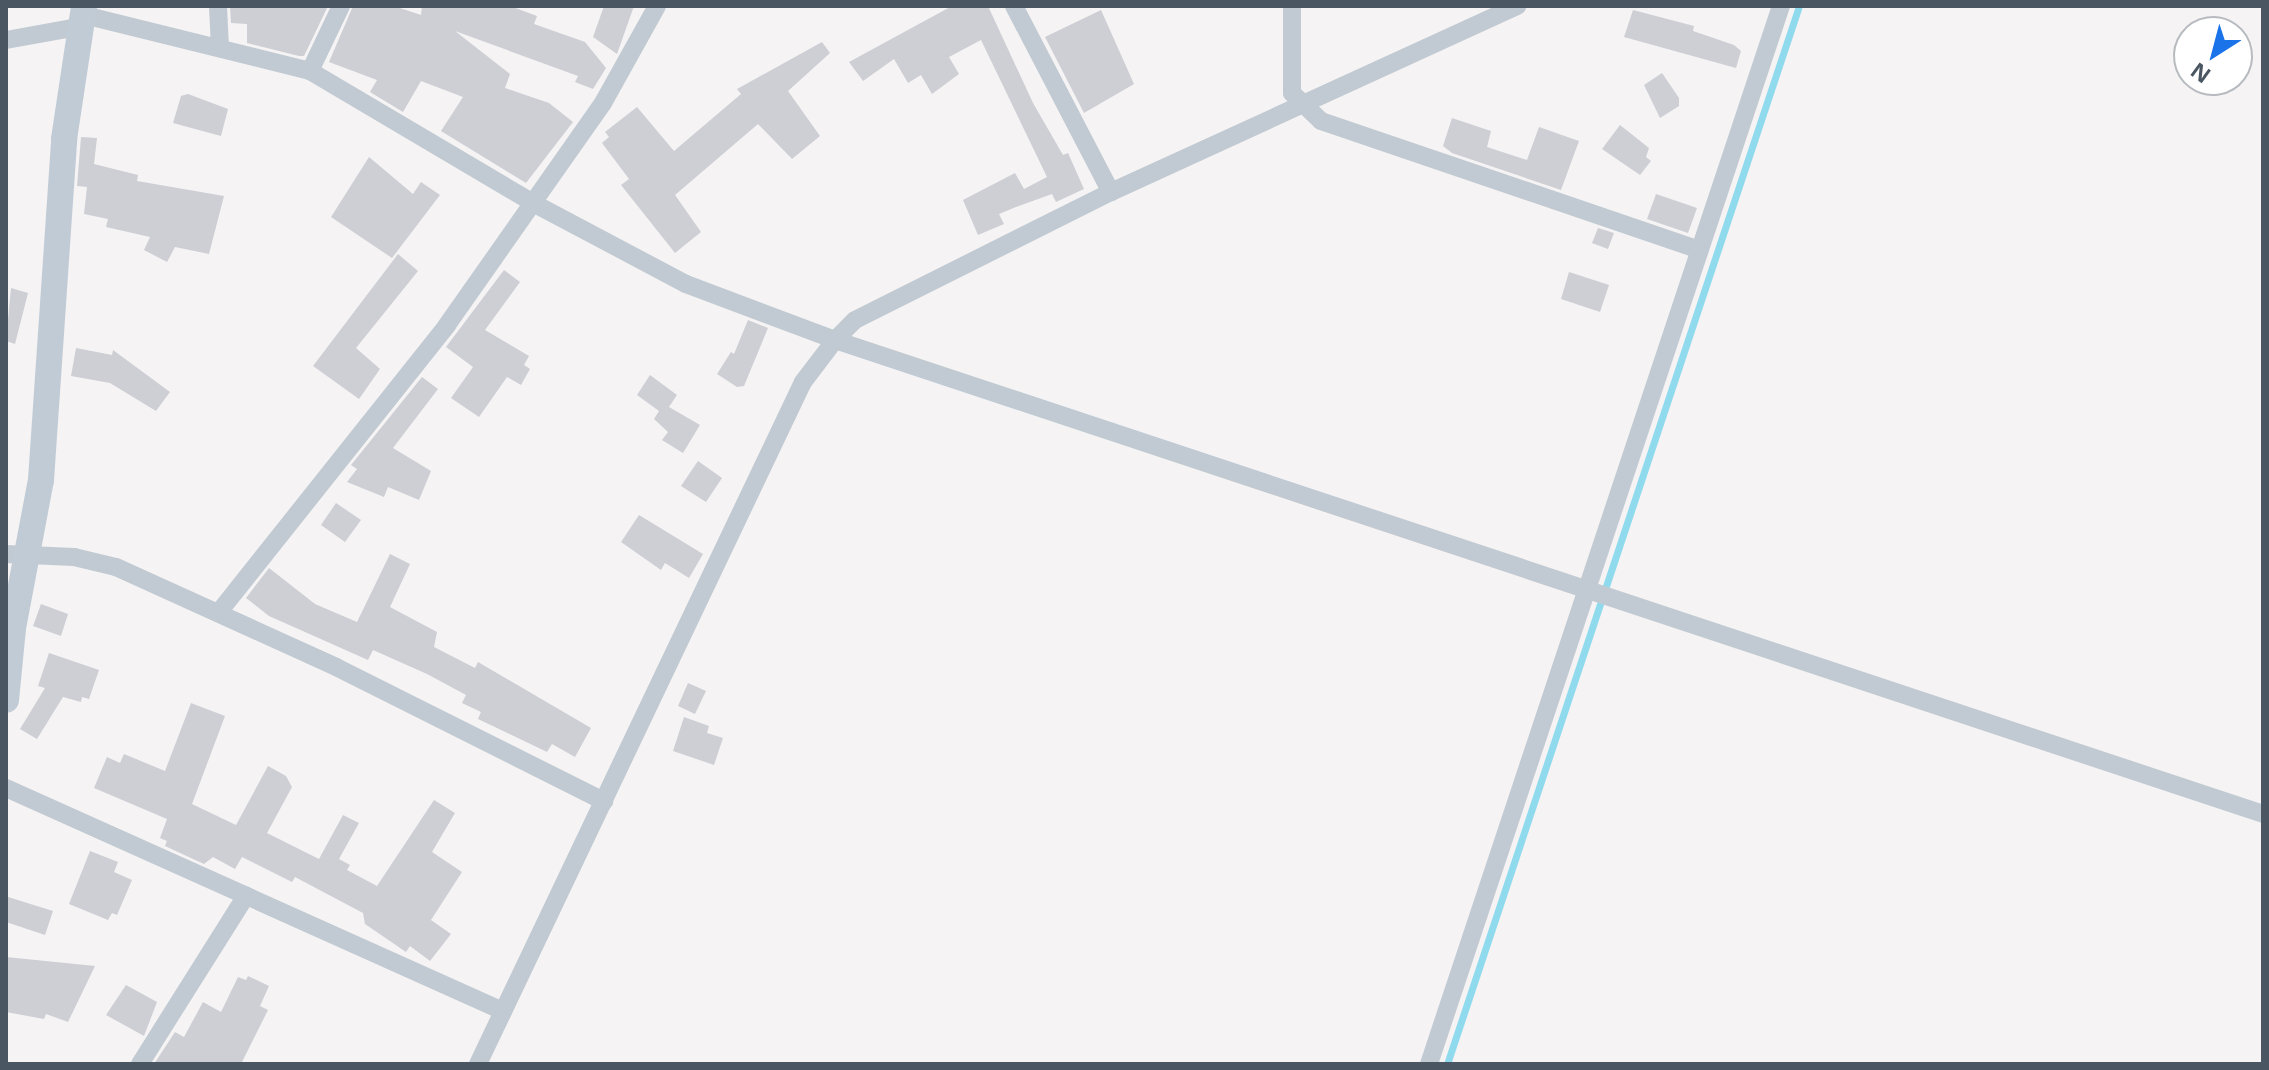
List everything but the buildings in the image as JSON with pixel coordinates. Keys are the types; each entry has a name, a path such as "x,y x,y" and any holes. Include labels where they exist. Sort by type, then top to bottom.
{"street":[{"path":"218,6 220,48"},
{"path":"310,71 341,6"},
{"path":"219,612 447,325 603,103 657,6"},
{"path":"1014,6 1111,192"},
{"path":"1292,6 1292,93 1321,121 1700,250"},
{"path":"478,1064 803,382 835,340 855,320 1111,192 1518,6"},
{"path":"1429,1064 1781,6"},
{"path":"6,700 17,554 41,480 64,139 84,16"},
{"path":"6,40 84,16 310,71 533,203 686,284 835,340 2263,814"},
{"path":"17,554 116,567 219,612 604,801"},
{"path":"6,788 503,1011"},
{"path":"140,1064 246,896"}],"waterway":[{"path":"1447,1064 1799,6"}]}
